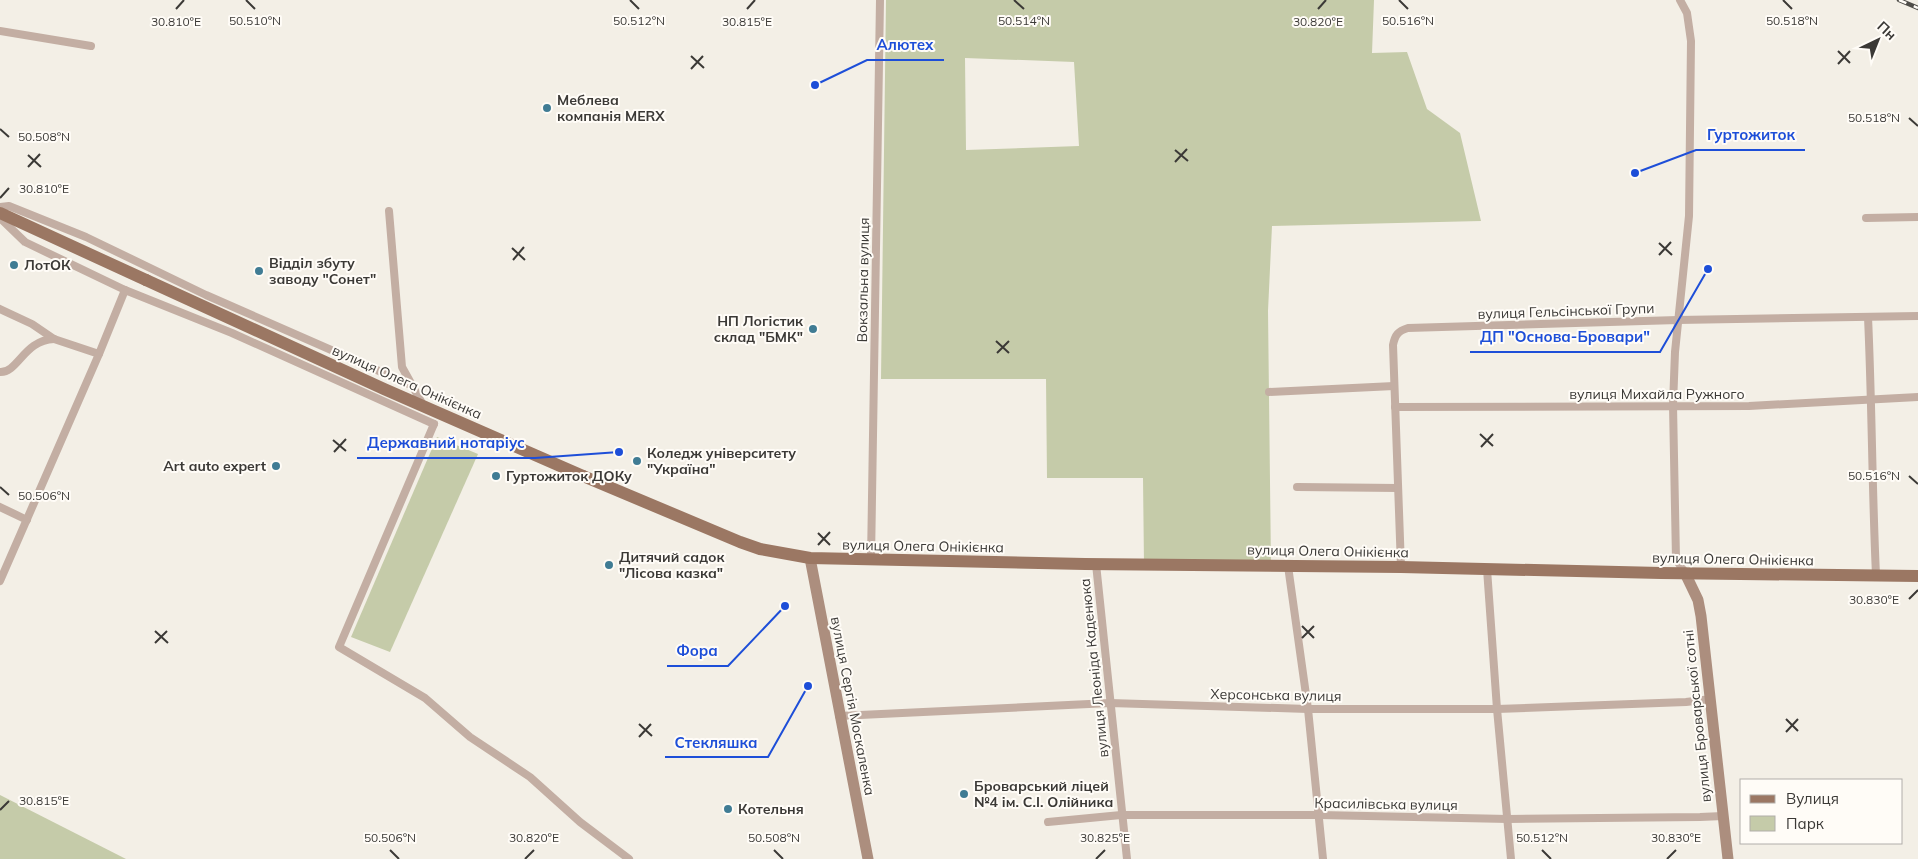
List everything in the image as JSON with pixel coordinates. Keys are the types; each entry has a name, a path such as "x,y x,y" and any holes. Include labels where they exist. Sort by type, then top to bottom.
{"main road":[{"name":"вулиця Олега Онікієнка","path":"0,213 390,392 583,476 760,549 810,558 871,560 1918,576"},
{"name":"вулиця Сергія Москаленка","path":"810,558 868,859"},
{"name":"вулиця Броварської сотні","path":"1685,573 1698,600 1701,616 1728,859"}],"street":[{"name":"Вокзальна вулиця","path":"871,560 880,0"},
{"path":"1680,0 1687,13 1691,41 1689,216 1675,352 1673,405 1676,559 1685,573"},
{"path":"0,31 91,46"},
{"path":"0,207 9,206 86,237 242,310 412,385"},
{"path":"389,211 402,367 434,424"},
{"path":"1866,218 1918,217"},
{"path":"0,218 25,242 125,290 232,333 434,424"},
{"path":"0,581 125,290"},
{"path":"0,309 32,324 54,339 99,354"},
{"path":"232,333 242,310"},
{"name":"вулиця Гельсінської Групи","path":"1394,386 1393,345 1397,333 1408,328 1678,320 1918,316"},
{"path":"1868,317 1872,399 1871,477 1876,575"},
{"path":"0,372 12,369 26,351 43,339 54,339"},
{"path":"1269,392 1394,386 1401,567"},
{"name":"вулиця Михайла Ружного","path":"1395,407 1749,406 1918,397"},
{"path":"434,424 339,647 392,677 424,698 470,737 530,776 580,822 629,859"},
{"path":"1297,487 1398,488"},
{"path":"0,507 27,520"},
{"name":"вулиця Леоніда Каденюка","path":"1096,564 1127,859"},
{"path":"1288,566 1308,709 1323,859"},
{"path":"1487,569 1497,709 1511,859"},
{"name":"Херсонська вулиця","path":"839,716 1110,703 1308,709 1497,709 1686,702 1711,699"},
{"name":"Красилівська вулиця","path":"1048,822 1121,815 1320,815 1508,819 1724,816"}],"green space":[{"path":"886,0 1374,0 1372,53 1407,52 1427,109 1460,133 1481,221 1272,226 1268,311 1271,566 1144,564 1143,478 1047,478 1046,379 881,379","holes":["965,58 1074,62 1079,146 966,150"]},
{"path":"437,437 478,454 390,652 351,637"},
{"path":"0,795 126,859 0,859"}],"railway":[{"path":"1899,0 1918,8"}],"place":[{"name":"Алютех","path":"815,85"},
{"name":"Меблева компанія MERX","path":"547,108"},
{"name":"Гуртожиток","path":"1635,173"},
{"name":"ЛотОК","path":"14,265"},
{"name":"ДП \"Основа-Бровари\"","path":"1708,269"},
{"name":"Відділ збуту заводу \"Сонет\"","path":"259,271"},
{"name":"НП Логістик склад \"БМК\"","path":"813,329"},
{"name":"Державний нотаріус","path":"619,452"},
{"name":"Коледж університету \"Україна\"","path":"637,461"},
{"name":"Art auto expert","path":"276,466"},
{"name":"Гуртожиток ДОКу","path":"496,476"},
{"name":"Дитячий садок \"Лісова казка\"","path":"609,565"},
{"name":"Фора","path":"785,606"},
{"name":"Стекляшка","path":"808,686"},
{"name":"Броварський ліцей №4 ім. С.І. Олійника","path":"964,794"},
{"name":"Котельня","path":"728,809"}]}
